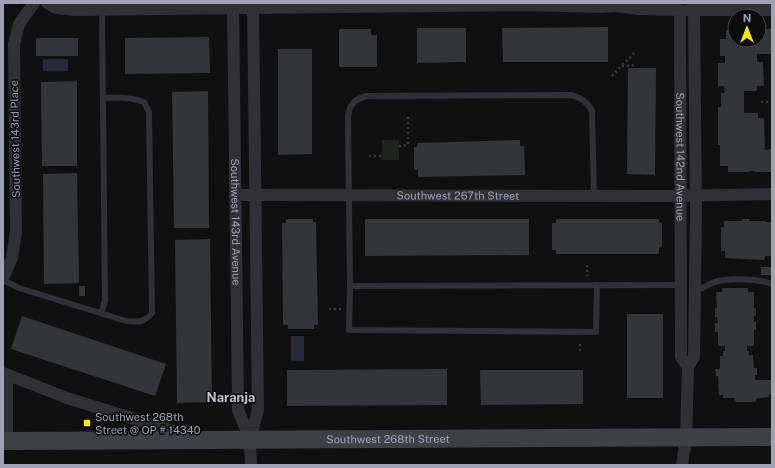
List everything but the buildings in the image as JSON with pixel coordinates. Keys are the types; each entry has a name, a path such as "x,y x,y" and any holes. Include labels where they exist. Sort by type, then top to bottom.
{"main road":[{"name":"Southwest 268th Street","path":"5,441 772,437"}],"street":[{"name":"Southwest 143rd Place","path":"3,279 12,258 16,231 14,44 19,24 34,3"},
{"path":"47,3 56,8 64,6 102,10 233,6 517,5 602,7 617,4 639,9 772,10"},
{"name":"Southwest 143rd Avenue","path":"233,6 238,410 250,439"},
{"name":"Southwest 143rd Avenue","path":"251,465 250,439 258,410 253,6"},
{"name":"Southwest 142nd Avenue","path":"680,10 681,357 688,367"},
{"name":"Southwest 142nd Avenue","path":"682,465 686,438 688,367 694,357 696,195 694,10"},
{"name":"Southwest 267th Street","path":"235,195 594,196 772,194"},
{"path":"5,441 5,374 67,398 200,439"}],"lane":[{"path":"102,10 105,301 102,313"},
{"path":"594,196 592,111 588,103 572,95 367,96 358,98 352,103 349,110 349,330 596,332 597,285"},
{"path":"3,279 19,288 126,321 138,322 147,319 152,313 149,112 144,102 135,98 102,98"},
{"path":"695,292 712,284 725,281 759,280 772,284"},
{"path":"350,286 681,285"}],"path":[{"path":"612,76 634,53"},
{"path":"621,66 636,65"},
{"path":"761,102 772,102"},
{"path":"399,146 408,145 408,118"},
{"path":"369,156 381,156"},
{"path":"587,266 587,279"},
{"path":"329,309 342,309"},
{"path":"580,338 580,351"}],"shaded area":[{"path":"43,59 68,59 68,71 43,71"},
{"path":"382,140 399,140 399,160 381,160"},
{"path":"291,336 304,336 304,361 291,361"}],"place":[{"name":"Southwest 268th Street @ OP # 14340","path":"87,423"}],"district":[{"name":"Naranja","path":"231,397"}]}
